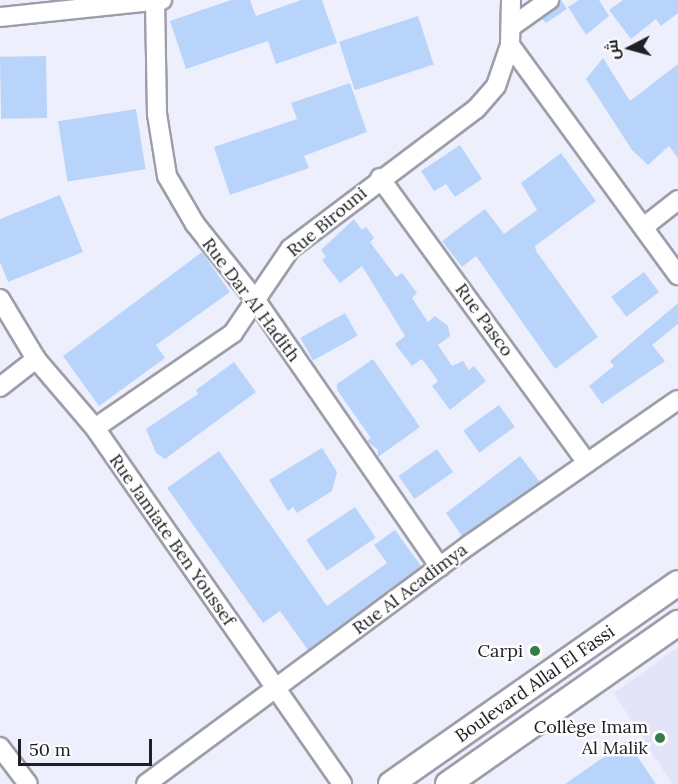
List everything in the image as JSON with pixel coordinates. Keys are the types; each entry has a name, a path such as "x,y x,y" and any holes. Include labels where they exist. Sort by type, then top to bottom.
{"main road":[{"name":"Boulevard Allal El Fassi","path":"391,784 678,583"},
{"name":"Boulevard Allal El Fassi","path":"448,784 678,623"}],"street":[{"path":"0,17 158,0"},
{"name":"Rue Dar Al Hadith","path":"158,0 157,114 166,176 195,224 257,302 440,567"},
{"name":"Rue Birouni","path":"95,428 233,333 257,302 290,249 380,178 476,109 496,86 511,36 509,0"},
{"path":"549,0 511,36 678,275"},
{"name":"Rue Pasco","path":"380,178 587,463"},
{"path":"645,226 678,200"},
{"name":"Rue Jamiate Ben Youssef","path":"0,299 36,359 95,428 342,784"},
{"path":"0,387 36,359"},
{"name":"Rue Al Acadimya","path":"146,784 440,567 678,400"},
{"path":"0,747 28,784"}],"shaded area":[{"name":"Collège Imam Al Malik","path":"678,647 678,784 672,784 614,693"}],"building":[{"path":"231,0 250,0 256,16 301,0 322,0 337,43 276,64 268,41 186,69 170,21"},
{"path":"561,0 567,9 546,23 542,19"},
{"path":"579,0 599,0 609,16 586,35 568,7"},
{"path":"623,0 678,0 678,13 661,26 656,19 631,39 609,10"},
{"path":"418,16 434,65 355,90 339,42"},
{"path":"46,56 47,118 1,119 0,57"},
{"path":"603,58 630,101 678,64 678,158 669,146 648,165 632,150 586,79"},
{"path":"350,83 367,132 304,156 309,168 230,195 214,147 297,119 291,103"},
{"path":"136,109 146,169 68,182 58,121"},
{"path":"460,145 482,179 455,197 446,184 434,191 421,171"},
{"path":"561,153 596,201 535,246 536,251 598,337 555,369 476,256 462,267 442,241 485,209 504,234 537,210 521,183"},
{"path":"60,195 83,252 8,282 0,262 0,219"},
{"path":"354,219 362,230 366,227 374,238 370,242 396,277 402,273 417,293 412,298 428,322 435,316 448,326 450,336 438,345 452,366 463,361 469,370 474,366 486,381 450,410 432,386 438,381 422,359 412,366 395,344 405,336 362,266 340,283 322,260 326,257 321,250"},
{"path":"202,252 230,292 156,345 165,358 99,406 63,356"},
{"path":"644,272 659,292 626,317 611,297"},
{"path":"678,303 678,324 652,345 665,361 602,404 589,386 614,366 610,361"},
{"path":"345,313 358,336 313,360 300,338"},
{"path":"373,359 420,427 378,457 378,450 367,441 371,438 337,390 337,384"},
{"path":"234,362 256,392 165,459 156,453 146,429 198,394 196,390"},
{"path":"499,405 515,427 479,453 463,431"},
{"path":"322,448 337,472 332,491 297,513 293,507 288,511 269,480"},
{"path":"437,449 453,472 415,499 398,476"},
{"path":"219,451 327,606 387,563 374,545 395,530 421,566 308,650 280,611 263,623 167,488"},
{"path":"520,456 540,482 462,536 446,513"},
{"path":"355,507 376,538 327,571 306,540"},
{"path":"627,741 656,784 565,784"}],"place":[{"name":"Carpi","path":"535,651"},
{"name":"Collège Imam Al Malik","path":"660,738"}]}
